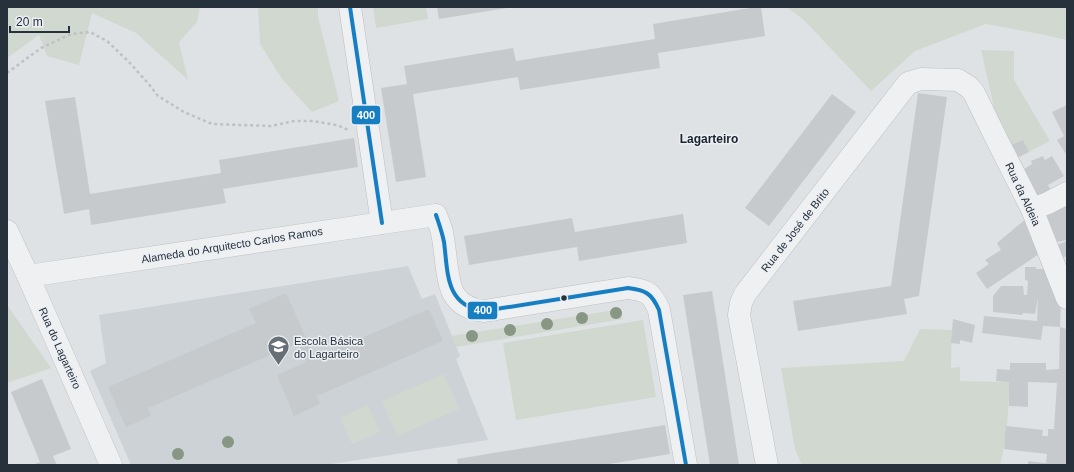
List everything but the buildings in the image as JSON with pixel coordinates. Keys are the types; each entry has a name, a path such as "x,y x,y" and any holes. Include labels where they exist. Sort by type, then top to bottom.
{"street":[{"path":"350,7 382,223"},
{"name":"Rua de José de Brito","path":"767,465 738,315 745,294 908,83 921,79 958,80 969,87 974,93"},
{"name":"Rua da Aldeia","path":"974,93 1032,209 1067,298"},
{"path":"1032,209 1055,200 1067,193"},
{"name":"Alameda do Arquitecto Carlos Ramos","path":"28,276 436,215 442,233 450,284 454,296 462,304 473,310 484,312 628,288 647,292 654,299 659,310 686,465"},
{"name":"Rua do Lagarteiro","path":"7,231 111,465"}],"path":[{"path":"7,72 41,48 71,34 90,32 107,41 128,61 158,96 184,112 212,124 271,126 294,121 312,120 337,125 369,138"}],"shaded area":[{"path":"7,7 200,7 197,22 179,42 188,80 136,33 92,13 79,65 47,56 39,35 7,58"},
{"path":"258,7 318,7 318,17 339,101 312,112 282,79 260,44"},
{"path":"373,7 426,7 428,19 376,28"},
{"path":"786,7 1067,7 1067,40 986,24 915,51 871,91 803,19"},
{"path":"981,50 1014,51 1014,80 1050,141 1017,158 998,125"},
{"name":"Escola Básica do Lagarteiro","path":"408,266 422,299 435,294 460,356 456,359 488,440 325,465 131,465 90,371 106,363 99,315"},
{"path":"7,305 51,368 7,383"},
{"path":"621,309 623,319 456,347 451,336"},
{"path":"643,320 656,397 516,420 503,343"},
{"path":"920,329 952,330 951,368 960,367 960,381 1009,382 1007,424 1000,465 802,465 795,449 781,368 904,361"},
{"path":"444,374 459,409 397,436 382,401"},
{"path":"368,405 380,432 352,444 340,418"}],"transit line":[{"name":"400","path":"350,7 382,223"},
{"name":"400","path":"436,215 444,242 446,265 451,286 455,295 471,308 484,311 628,288 639,290 648,294 654,300 659,310 686,465"}],"place":[{"name":"Escola Básica do Lagarteiro","path":"278,366"}],"district":[{"name":"Lagarteiro","path":"709,139"}]}
